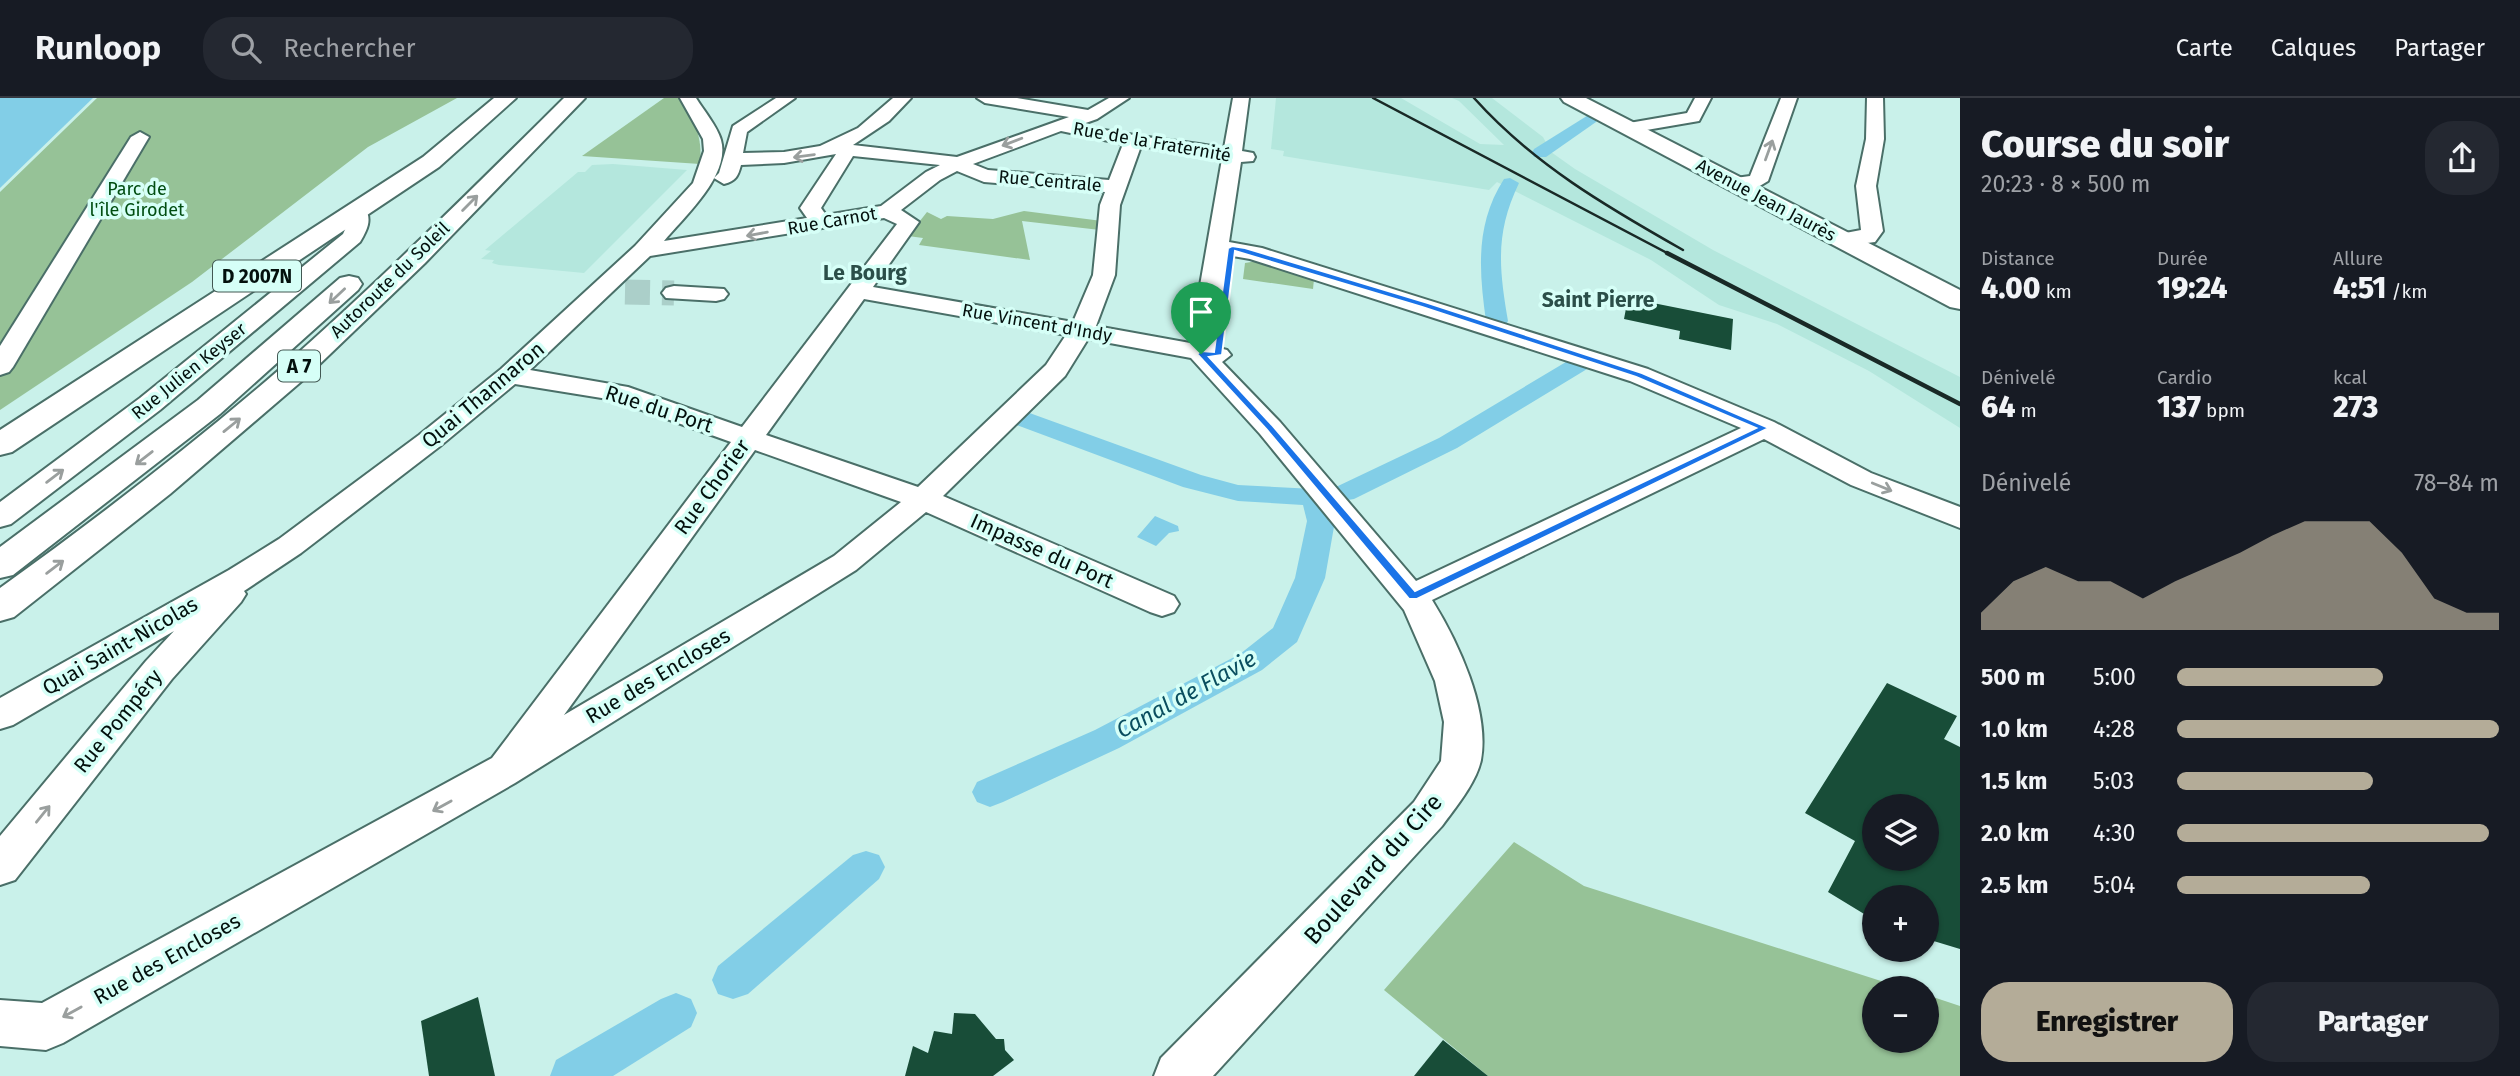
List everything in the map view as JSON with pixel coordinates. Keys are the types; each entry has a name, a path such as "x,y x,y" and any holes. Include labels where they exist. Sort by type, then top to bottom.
{"main road":[{"name":"D 2007N","path":"0,439 83,370 247,266 340,211 414,161 490,98"},
{"name":"D 2007N","path":"0,445 431,162 506,98"},
{"name":"Autoroute du Soleil","path":"0,566 209,407 328,303 547,98"},
{"name":"Autoroute du Soleil","path":"0,608 90,541 250,411 367,304 575,98"},
{"name":"Avenue Jean Jaurès","path":"1571,98 1960,301"}],"street":[{"path":"688,98 712,139 713,151 702,185"},
{"path":"702,185 728,176 739,130 788,98"},
{"path":"822,223 810,208 841,149 903,98"},
{"path":"985,98 1091,115"},
{"name":"Rue Carnot","path":"643,251 887,211 933,176 1059,125 1091,115 1121,98"},
{"path":"1216,363 1225,248 1238,157 1241,98"},
{"path":"1238,157 1254,98"},
{"path":"1629,128 1693,117 1703,98"},
{"path":"1735,183 1758,181 1789,98"},
{"path":"1843,240 1867,237 1872,231 1866,186 1875,139 1875,98"},
{"name":"Rue de la Fraternité","path":"1059,125 1116,139 1134,139 1238,157"},
{"path":"0,367 140,137"},
{"name":"Rue des Encloses","path":"0,1023 46,1027 501,772 845,563 923,499 1056,370 1082,330 1104,275 1110,205 1134,139"},
{"path":"734,159 779,159 841,149"},
{"name":"Rue Centrale","path":"841,149 947,160 984,176 1117,187"},
{"name":"Quai Thannaron","path":"241,578 290,546 429,441 613,291 643,251 702,185"},
{"name":"Rue Julien Keyser","path":"0,517 150,404 352,236 359,223 357,211"},
{"name":"Rue Chorier","path":"501,772 909,222 887,211"},
{"path":"1225,248 1254,253 1425,305 1639,375 1764,428 1861,479 1960,518"},
{"name":"Rue Vincent d'Indy","path":"856,291 1082,330 1216,363"},
{"path":"674,293 716,294"},
{"name":"Boulevard du Cire","path":"1179,1076 1428,814 1448,787 1461,761 1463,722 1453,681 1413,596 1216,363"},
{"name":"Rue du Port","path":"510,375 619,393 923,499"},
{"path":"1413,596 1764,428"},
{"name":"Impasse du Port","path":"923,499 1162,604"},
{"name":"Rue Pompéry","path":"0,867 159,670 215,612 241,578"},
{"name":"Quai Saint-Nicolas","path":"0,715 241,578"}],"shaded area":[{"path":"1276,98 1401,98 1480,144 1504,145 1459,101 1452,98 1492,98 1543,137 1551,152 1575,169 1713,250 1960,377 1960,428 1869,371 1777,324 1719,305 1651,260 1497,182 1489,190 1283,156 1284,151 1271,149"},
{"path":"613,164 687,170 584,273 499,265 492,263 494,260 481,259 491,251 485,250 578,172 585,172 592,165"}],"green space":[{"name":"Parc de l'île Girodet","path":"97,98 457,98 368,147 192,282 0,410 0,192"},
{"path":"664,98 681,98 686,106 699,137 700,164 582,156"},
{"path":"1024,211 1102,221 1100,230 1022,221 1030,260 919,245 923,238 908,236 927,212 941,219 947,216 993,219"},
{"path":"1257,261 1314,279 1313,289 1243,279 1245,263"},
{"path":"1514,842 1584,886 1865,976 1862,976 1862,1053 1939,1053 1939,999 1960,1006 1960,1076 1488,1076 1384,990"}],"water":[{"path":"0,98 93,98 0,188"},
{"path":"1155,516 1178,526 1179,531 1169,533 1156,546 1137,537"}],"building":[{"path":"1628,298 1733,319 1731,350 1679,339 1680,331 1624,319"},
{"path":"1887,683 1957,716 1944,739 1960,747 1960,949 1939,943 1939,885 1862,885 1862,913 1828,892 1855,841 1805,813"},
{"path":"478,997 495,1076 429,1076 421,1021"},
{"path":"954,1013 975,1014 996,1039 1004,1039 1005,1050 1014,1060 993,1076 905,1076 913,1046 928,1053 934,1031 952,1034"},
{"path":"1443,1040 1488,1076 1414,1076"}],"waterway":[{"path":"1540,153 1590,119"},
{"path":"1497,321 1490,266 1491,235 1510,183"},
{"path":"1314,497 1344,493 1448,443 1584,361"},
{"path":"1015,416 1192,481 1238,493 1314,497"},
{"name":"Canal de Flavie","path":"990,792 1107,739 1251,662 1286,634 1310,578 1321,521 1314,497"},
{"name":"Canal de Flavie","path":"733,980 866,867"},
{"name":"Canal de Flavie","path":"572,1076 676,1013"}],"tunnel":[{"path":"625,292 674,293"}],"railway":[{"path":"1373,98 1671,255"},
{"path":"1474,98 1521,144 1572,183 1683,250"},
{"path":"1667,253 1960,404"}],"district":[{"name":"Le Bourg","path":"865,273"},
{"name":"Saint Pierre","path":"1598,300"}],"route":[{"path":"1232,248 1425,305 1639,375 1764,428 1413,596 1228,380 1201,354 1218,355 1232,248"}]}
